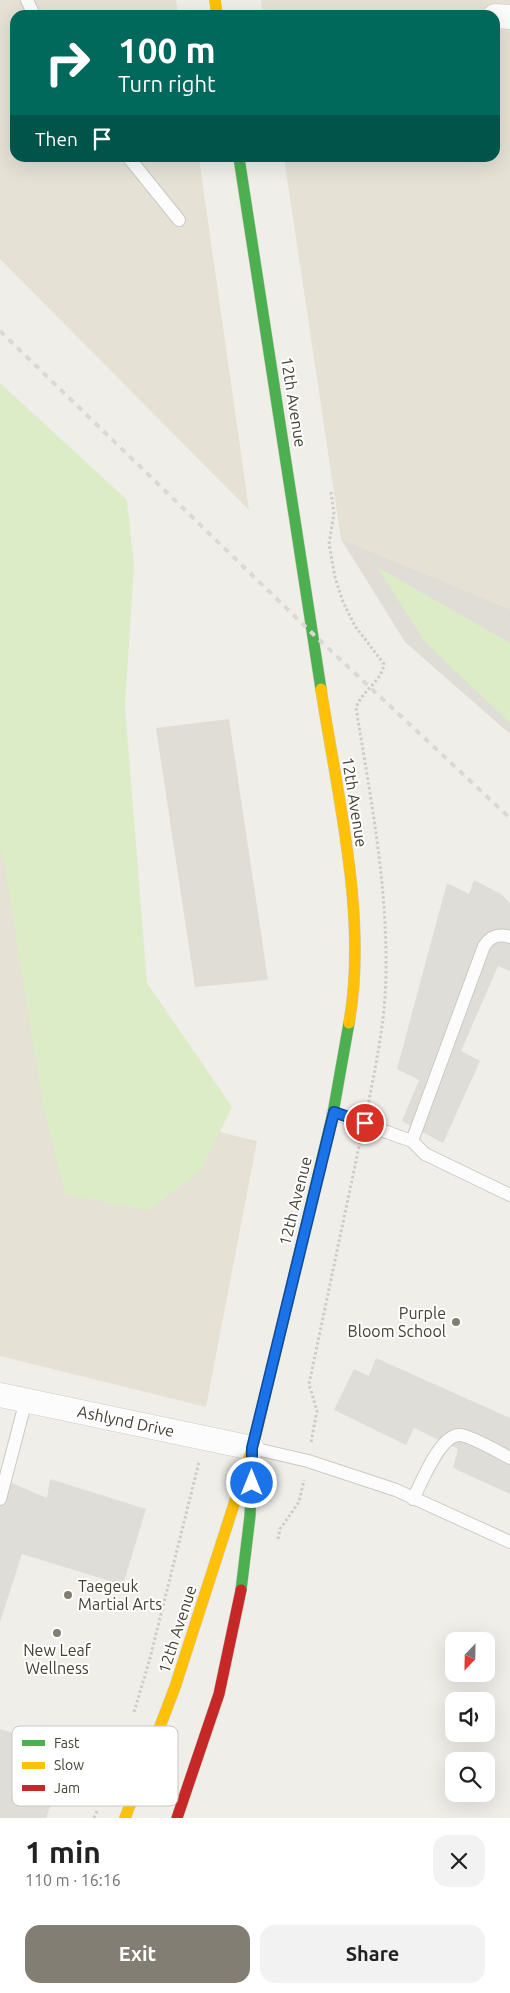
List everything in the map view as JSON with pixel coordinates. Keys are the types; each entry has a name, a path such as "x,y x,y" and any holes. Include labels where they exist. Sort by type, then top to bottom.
{"street":[{"name":"12th Avenue","path":"161,1726 176,1687 252,1448 334,1112 352,1006 354,944 351,882 240,162"},
{"name":"Ashlynd Drive","path":"0,1395 252,1448"},
{"name":"12th Avenue","path":"177,1818 222,1680 239,1603 252,1518 252,1448"},
{"name":"12th Avenue","path":"125,1818 130,1806"}],"lane":[{"path":"132,162 179,220"},
{"path":"412,1142 484,946 489,938 497,936 510,937"},
{"path":"334,1112 412,1142 424,1154 510,1194"},
{"path":"0,1499 26,1400"},
{"path":"414,1499 440,1447 450,1437 460,1435 510,1458"},
{"path":"252,1448 308,1461 396,1490 510,1542"}],"path":[{"path":"331,492 334,513 329,544 335,577 343,602"},
{"path":"132,1717 149,1662 205,1438"},
{"path":"94,1818 99,1806"}],"shaded area":[{"path":"0,0 176,0 177,10 10,10 10,162 200,162 249,510 0,259"},
{"path":"261,0 510,0 510,609 341,539 285,162 500,162 500,10 262,10"},
{"path":"0,397 75,1098 257,1141 206,1407 0,1356"},
{"path":"341,539 510,609 510,734 405,642"},
{"path":"229,719 268,980 195,987 156,728"},
{"path":"474,880 501,894 510,903 510,971 498,966 461,1051 480,1061 443,1143 402,1121 419,1080 397,1069 447,883 469,894"},
{"path":"376,1358 510,1418 510,1494 453,1468 458,1449 414,1428 406,1445 334,1410 354,1369 369,1376"},
{"path":"0,1478 47,1498 50,1479 146,1509 123,1585 22,1554 0,1622"},
{"path":"0,1729 12,1733 12,1806 50,1806 46,1818 0,1818"}],"green space":[{"path":"0,383 127,500 134,565 125,706 147,983 232,1107 201,1170 149,1211 65,1194 43,1107 4,862 0,850"},
{"path":"377,567 510,643 510,723 425,642"}],"railway":[{"path":"0,331 313,634 510,818"}],"traffic: fast":[{"path":"240,162 321,689"},
{"path":"254,1442 333,1113 349,1023"},
{"path":"241,1590 250,1516 252,1474"}],"traffic: slow":[{"path":"215,0 216,10"},
{"path":"321,689 342,813 353,899 354,983 349,1023"},
{"path":"160,1726 175,1687 254,1442"},
{"path":"125,1818 130,1806"}],"traffic: jam":[{"path":"177,1818 219,1694 241,1590"}],"place":[{"name":"Purple Bloom School","path":"456,1322"},
{"name":"Taegeuk Martial Arts","path":"68,1595"},
{"name":"New Leaf Wellness","path":"57,1633"}],"route":[{"path":"252,1483 252,1448 334,1112 365,1123"}]}
